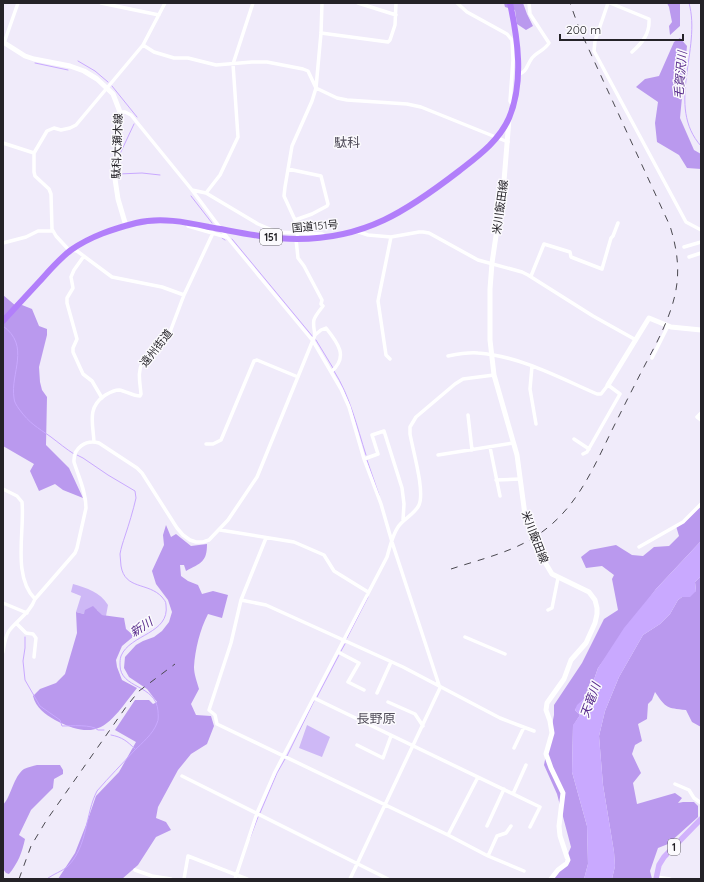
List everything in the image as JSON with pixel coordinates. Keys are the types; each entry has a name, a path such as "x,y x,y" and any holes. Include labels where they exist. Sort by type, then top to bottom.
{"highway":[{"name":"国道151号","path":"3,321 54,265 72,250 91,238 126,226 138,223 162,221 187,223 257,235 326,237 355,231 391,217 421,199 482,152 496,138 509,118 513,107 518,75 517,40 510,3"}],"main road":[{"name":"駄科大瀬木線","path":"3,43 25,56 70,66 84,71 97,79 113,94 120,112 115,179 118,199 126,226"},
{"name":"米川飯田線","path":"509,118 504,181 492,263 489,318 494,375 517,455 523,505 533,538 547,568 552,574 589,592 597,603 597,614 586,643 571,660 564,679 547,703 546,710 552,733 546,754 563,793 559,826 560,836 568,860 551,879"},
{"path":"608,385 649,318 668,326 701,330"},
{"name":"1","path":"656,878 659,865 664,857 701,819"}],"street":[{"path":"3,43 18,3"},
{"path":"101,3 159,14"},
{"path":"165,3 143,45 76,125 61,130 54,128 47,131 34,154 34,172 35,176 49,189 51,194 53,231 68,249 77,251 112,277 162,288 184,295"},
{"path":"206,193 220,175 238,137 233,64 253,3"},
{"path":"3,652 6,638 10,630 33,606 35,599 69,561 77,548 86,508 85,496 74,462 74,457 79,447 87,442 94,442 104,446 138,468 177,528 190,540 196,542 209,540 220,530 257,477 313,341 315,335 313,322 315,316 323,306 321,304 322,300 304,266 298,258 295,220 284,196 284,187 292,146 312,101 316,88 322,3"},
{"path":"358,3 396,15"},
{"path":"321,33 388,42 395,25 396,3"},
{"path":"457,3 467,12 510,37 512,40 513,60 510,101 513,107"},
{"path":"518,75 524,73 533,58 549,43 530,14 529,3"},
{"path":"632,52 645,39 649,19 609,3 595,42 594,51 686,222 701,230"},
{"path":"143,45 154,52 174,58 188,58 216,64 267,62 303,69 308,71 316,88 337,98 407,104 421,107 508,142"},
{"path":"120,112 125,112 131,115 192,190 227,238 313,341 332,372 349,407 364,459 381,504 440,688 350,879"},
{"path":"3,143 34,154"},
{"path":"288,169 321,176 328,204 312,214 295,220"},
{"path":"192,190 206,193 267,229 297,237"},
{"path":"187,223 188,226 227,238"},
{"path":"531,276 544,244 570,252 571,257 602,269 611,238 618,224"},
{"path":"3,243 26,237 38,231 53,231"},
{"path":"355,231 368,235 391,237 419,232 429,234 478,260 522,272 531,276 593,316 636,340"},
{"name":"遠州街道","path":"102,398 110,392 116,390 140,396 139,371 143,361 170,332 184,295 213,233"},
{"path":"390,359 386,355 378,301 391,237"},
{"path":"684,248 701,242"},
{"path":"689,257 701,253"},
{"path":"84,256 71,277 73,288 67,298 67,303 77,338 73,352 83,374 92,381 102,398 93,408 92,413 94,442"},
{"path":"652,358 668,326"},
{"path":"315,335 326,328 337,341 341,357 339,364 332,372"},
{"path":"448,356 472,353 491,354 505,357 532,366 597,394 601,394 608,385 620,394 589,449 583,454"},
{"path":"206,444 214,444 221,440 254,361 257,360 298,377"},
{"path":"532,366 530,388 536,424"},
{"path":"235,877 257,813 275,772 387,556 393,534 418,506 421,496 410,434 412,422 435,401 463,379 494,375"},
{"path":"701,413 697,417 701,420"},
{"path":"468,416 472,450"},
{"path":"364,459 378,454 372,435 384,431 402,488 404,520"},
{"path":"574,439 589,449"},
{"path":"438,455 513,443"},
{"path":"490,447 500,496"},
{"path":"496,480 520,479"},
{"path":"3,489 17,496 22,502 22,569 31,595 35,599"},
{"path":"639,547 683,522 701,504"},
{"path":"220,530 294,542 324,555 334,571 368,592"},
{"path":"266,538 241,600 231,643 209,710 215,715 217,724 448,835 488,856 524,871"},
{"path":"548,610 552,608 558,578"},
{"path":"241,600 266,605 390,662 500,718 534,731"},
{"path":"3,603 27,613"},
{"path":"17,624 26,633 33,634 36,638 34,657"},
{"path":"465,637 505,654"},
{"path":"338,652 359,663 348,682 364,690"},
{"path":"377,693 390,662"},
{"path":"314,698 540,806 530,827"},
{"path":"388,702 415,714 423,726"},
{"path":"514,748 524,728"},
{"path":"357,745 383,758 391,736"},
{"path":"513,794 526,765"},
{"path":"182,776 388,879"},
{"path":"448,835 478,777"},
{"path":"675,784 689,790 694,798 701,803"},
{"path":"487,826 504,789"},
{"path":"488,856 497,836 506,833 510,826"},
{"path":"184,879 188,856 235,877 247,879"},
{"path":"135,870 152,876 171,879"},
{"path":"656,878 670,879"}],"shaded area":[{"path":"504,3 523,3 533,26 526,30 517,24 515,10 505,7"},
{"path":"667,3 680,3 680,26 670,35 669,26 672,22"},
{"path":"680,38 687,46 680,118 694,150 701,154 701,169 687,168 679,155 657,142 655,123 658,102 636,87 645,79 659,76 674,42"},
{"path":"3,295 16,306 22,305 32,309 39,326 47,329 47,335 39,367 42,390 47,397 46,445 69,468 83,498 63,490 55,484 39,491 30,471 34,464 3,446"},
{"path":"701,506 701,541 656,589 598,668 589,694 575,710 580,715 573,726 572,772 587,826 588,864 584,879 550,879 561,870 571,847 557,794 544,765 554,715 554,705 582,663 604,619 618,610 612,579 614,575 602,566 586,568 581,557 590,550 616,545 632,555 643,556 654,547 669,546 679,536 676,526"},
{"path":"166,525 171,537 176,534 191,546 207,544 206,555 199,564 186,571 184,565 180,565 181,576 198,585 202,594 213,591 228,595 222,618 208,614 205,620 200,633 194,667 199,689 191,704 196,715 211,716 214,726 207,744 191,754 178,770 158,807 156,818 166,822 171,830 156,837 138,865 122,879 58,879 75,853 96,796 119,772 136,742 115,730 135,700 149,700 153,704 157,702 147,689 129,677 124,668 125,657 136,645 154,637 162,631 169,622 172,612 168,600 156,584 152,571 164,545 163,535"},
{"path":"701,576 701,727 692,722 686,710 670,708 664,704 655,692 652,700 648,704 647,719 638,724 642,741 635,745 632,754 641,773 633,783 637,804 675,793 682,798 678,803 694,802 698,806 698,817 668,844 658,848 650,871 652,879 612,879 615,866 614,852 603,785 599,736 605,711 619,677 643,635 660,624 670,614 678,600 696,591 695,582"},
{"path":"73,584 88,589 101,597 108,605 106,616 101,615 97,610 84,614 76,612 81,596 71,592"},
{"path":"93,606 102,615 124,618 126,629 134,636 122,646 116,660 122,680 137,688 119,711 103,726 83,730 71,727 55,720 41,710 33,696 40,689 56,683 65,674 77,633 76,612 84,614 85,610"},
{"path":"307,725 330,737 322,757 299,748"},
{"path":"37,765 60,765 63,770 63,774 54,779 53,788 31,810 19,835 25,839 21,853 15,866 9,874 3,869 3,805 9,796 20,772 26,768"}],"water":[{"name":"天竜川","path":"701,541 701,576 695,582 696,591 690,597 682,597 678,600 670,614 660,624 643,635 619,677 605,711 599,736 603,785 615,866 612,879 584,879 588,864 587,826 572,772 573,725 580,715 575,710 577,705 589,694 598,668 624,628 656,589"}],"waterway":[{"name":"毛賀沢川","path":"689,3 692,21 686,77 686,113 691,130 701,146"},
{"path":"78,61 95,71 108,82"},
{"path":"35,63 68,70"},
{"path":"112,86 137,117"},
{"path":"119,156 134,124"},
{"path":"118,167 118,174 142,173 160,175"},
{"path":"191,196 212,223"},
{"path":"232,239 313,337"},
{"name":"新川","path":"3,326 16,342 18,351 14,389 14,399 16,404 30,422 74,454"},
{"path":"316,340 333,368"},
{"path":"334,371 349,401 366,455"},
{"name":"新川","path":"47,879 66,868 74,858 83,840 90,810 97,791 147,738 158,722 156,702 145,691 126,679 122,673 120,660 121,656 132,643 156,628 166,615 166,604 162,597 156,592 132,582 123,574 120,552 136,498 135,491 77,455"},
{"path":"367,460 379,495"},
{"path":"347,638 368,597"},
{"path":"25,637 23,661 25,680 40,706 60,720 62,726 86,726 98,730 104,730"},
{"path":"341,651 345,644"},
{"path":"317,697 339,655"},
{"path":"287,756 314,701"},
{"path":"111,735 124,740 135,749"},
{"path":"260,813 277,773 285,759"},
{"path":"250,838 258,817"}],"railway":[{"path":"451,569 493,556 524,543 548,527 572,502 591,472 663,330 669,315 676,288 678,273 677,259 675,243 670,226 579,28 570,3"},
{"path":"19,879 31,846 46,821 126,707 139,691 175,664"}],"district":[{"name":"駄科","path":"347,142"},
{"name":"長野原","path":"376,718"}]}
